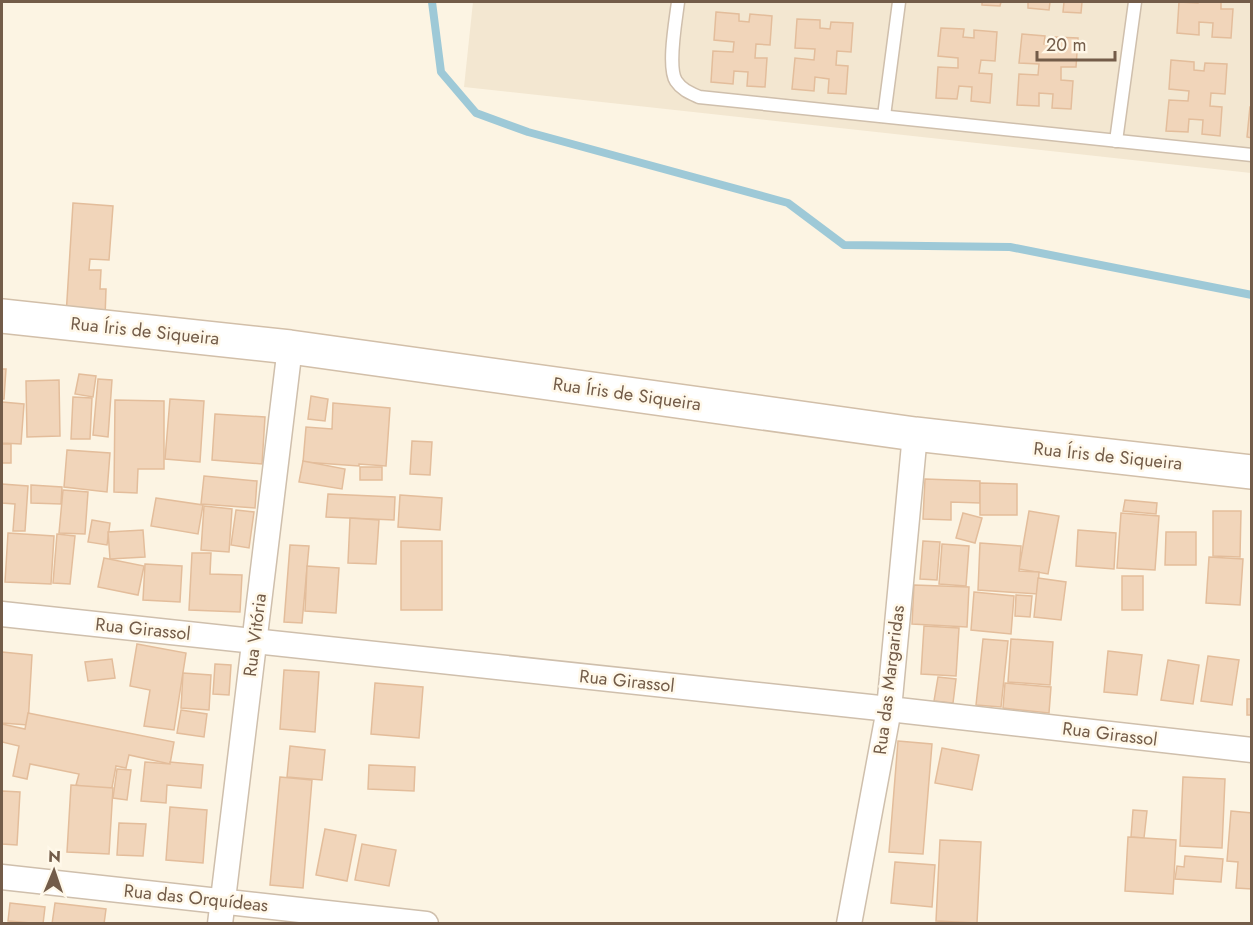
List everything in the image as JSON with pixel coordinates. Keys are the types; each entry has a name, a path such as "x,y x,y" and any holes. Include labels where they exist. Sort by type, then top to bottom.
{"street":[{"name":"Rua Íris de Siqueira","path":"2,316 290,347 915,434 1251,472"},
{"name":"Rua Vitória","path":"222,912 290,347"},
{"name":"Rua das Margaridas","path":"849,924 889,709 915,434"},
{"name":"Rua Girassol","path":"2,614 1251,750"},
{"name":"Rua das Orquídeas","path":"2,877 222,912 426,924"}],"lane":[{"path":"678,2 671,65 675,80 685,90 699,96 1251,155"},
{"path":"884,116 900,2"},
{"path":"1116,141 1135,2"}],"shaded area":[{"path":"473,2 1251,2 1251,173 464,87"}],"building":[{"path":"982,2 1001,2 1000,6 982,5"},
{"path":"1028,2 1050,2 1049,10 1028,8"},
{"path":"1064,2 1082,2 1081,13 1063,12"},
{"path":"1179,2 1221,2 1221,9 1233,9 1231,38 1212,37 1213,23 1199,22 1199,35 1177,33"},
{"path":"716,12 739,14 739,21 749,22 750,14 772,16 770,45 756,44 755,58 767,58 765,87 747,86 748,72 734,71 733,84 711,82 713,51 733,52 734,42 714,40"},
{"path":"797,19 820,20 820,28 830,29 831,22 853,23 851,52 837,51 836,65 848,66 846,94 828,93 829,79 815,77 814,91 792,89 795,58 814,60 815,49 795,48"},
{"path":"941,28 964,29 963,37 974,38 974,30 997,32 995,61 981,60 979,73 992,74 990,103 971,101 972,87 959,86 957,99 936,98 938,67 958,68 958,58 938,56"},
{"path":"1022,34 1045,36 1044,44 1055,45 1055,37 1078,38 1076,67 1061,67 1061,80 1073,81 1071,109 1052,108 1053,94 1039,93 1039,106 1017,105 1019,74 1038,75 1039,64 1019,63"},
{"path":"1171,60 1194,62 1194,70 1204,71 1205,63 1227,64 1225,94 1211,93 1210,106 1222,107 1220,136 1202,134 1203,120 1189,119 1188,132 1166,131 1169,100 1188,101 1189,91 1169,89"},
{"path":"1250,107 1252,107 1252,138 1247,137"},
{"path":"73,203 113,206 109,260 90,259 89,270 101,270 100,289 106,289 105,318 66,316"},
{"path":"2,369 6,369 4,399 2,399"},
{"path":"79,374 96,376 93,397 75,394"},
{"path":"98,379 112,380 108,437 93,435"},
{"path":"59,380 60,436 27,437 26,381"},
{"path":"311,396 328,399 325,421 308,419"},
{"path":"73,397 92,398 90,439 71,439"},
{"path":"170,399 204,401 200,462 165,459"},
{"path":"115,400 164,401 164,469 138,469 137,493 114,492"},
{"path":"2,402 24,404 21,444 2,443"},
{"path":"333,403 390,408 386,466 303,462 306,427 332,429"},
{"path":"215,414 265,417 262,464 212,460"},
{"path":"412,441 432,442 430,475 410,474"},
{"path":"2,444 11,444 11,463 2,463"},
{"path":"67,450 110,453 107,492 64,487"},
{"path":"303,461 345,469 342,489 299,482"},
{"path":"360,467 382,467 382,480 360,480"},
{"path":"204,476 257,481 255,508 201,504"},
{"path":"925,479 980,481 980,503 951,502 951,520 923,519"},
{"path":"980,483 1017,484 1017,515 980,515"},
{"path":"2,484 28,486 25,531 13,531 15,504 2,503"},
{"path":"31,485 62,487 61,504 31,503"},
{"path":"63,490 88,492 85,534 59,533"},
{"path":"328,494 395,497 394,520 326,517"},
{"path":"400,495 442,498 440,530 398,527"},
{"path":"156,498 203,505 198,534 151,526"},
{"path":"1125,500 1157,503 1156,514 1123,511"},
{"path":"204,506 232,509 229,552 201,550"},
{"path":"236,510 254,512 249,548 231,545"},
{"path":"1029,511 1059,516 1048,574 1019,569"},
{"path":"1213,511 1241,511 1240,557 1213,556"},
{"path":"963,513 982,518 975,543 956,538"},
{"path":"1121,513 1159,516 1155,570 1117,568"},
{"path":"350,518 379,520 376,564 348,563"},
{"path":"92,520 110,523 107,545 88,542"},
{"path":"143,530 145,557 110,559 108,532"},
{"path":"1078,530 1116,533 1114,569 1076,566"},
{"path":"1166,532 1196,532 1196,565 1165,565"},
{"path":"8,533 54,536 51,584 5,582"},
{"path":"57,534 75,536 70,584 53,583"},
{"path":"401,541 442,541 442,610 401,610"},
{"path":"923,541 940,542 937,580 920,579"},
{"path":"980,543 1021,546 1019,571 1039,572 1038,594 978,590"},
{"path":"942,544 969,546 966,586 939,584"},
{"path":"290,545 309,546 302,623 284,622"},
{"path":"192,553 211,553 210,574 242,575 240,612 189,610"},
{"path":"1209,557 1243,559 1240,605 1206,603"},
{"path":"104,558 144,566 138,595 98,587"},
{"path":"145,564 182,566 180,602 143,600"},
{"path":"307,566 339,568 336,613 305,611"},
{"path":"1122,576 1143,576 1143,610 1122,610"},
{"path":"1038,578 1066,582 1061,620 1034,617"},
{"path":"914,585 969,587 967,627 912,624"},
{"path":"974,592 1014,596 1011,634 971,630"},
{"path":"1016,595 1032,596 1030,617 1015,616"},
{"path":"924,626 959,628 956,676 921,674"},
{"path":"983,639 1008,641 1001,707 976,705"},
{"path":"1011,639 1053,642 1050,685 1008,682"},
{"path":"137,644 186,653 174,730 144,726 150,690 130,686"},
{"path":"1108,651 1142,655 1137,695 1104,692"},
{"path":"2,652 32,655 28,725 2,723"},
{"path":"1208,656 1239,660 1232,705 1201,701"},
{"path":"112,659 115,678 88,681 85,662"},
{"path":"1168,660 1199,665 1193,704 1161,700"},
{"path":"215,664 231,665 229,695 213,694"},
{"path":"284,670 319,672 315,732 280,729"},
{"path":"183,673 211,675 209,710 181,708"},
{"path":"938,677 956,679 953,703 934,701"},
{"path":"375,683 423,687 419,738 371,734"},
{"path":"1005,683 1051,687 1049,713 1003,708"},
{"path":"1247,699 1252,699 1252,715 1247,715"},
{"path":"181,710 207,714 204,737 177,733"},
{"path":"28,713 174,742 170,764 129,755 126,768 116,766 111,793 76,785 79,774 30,764 27,779 13,776 19,746 2,742 2,724 25,729"},
{"path":"898,741 932,744 923,854 889,852"},
{"path":"290,746 325,750 322,780 287,777"},
{"path":"942,748 979,755 972,790 935,783"},
{"path":"145,762 203,765 201,788 167,785 166,803 141,801"},
{"path":"369,765 415,767 414,791 368,789"},
{"path":"117,769 131,770 127,800 113,798"},
{"path":"280,777 312,780 303,888 270,885"},
{"path":"1183,777 1225,779 1222,848 1180,846"},
{"path":"71,785 113,788 109,854 67,852"},
{"path":"2,791 20,792 17,845 2,844"},
{"path":"170,807 207,810 203,863 166,860"},
{"path":"1133,810 1147,811 1144,838 1131,837"},
{"path":"1231,811 1252,813 1252,889 1236,888 1238,862 1227,861"},
{"path":"119,823 146,824 143,856 117,855"},
{"path":"325,829 356,835 347,881 316,875"},
{"path":"1128,837 1176,840 1173,894 1125,891"},
{"path":"940,840 981,842 977,923 936,921"},
{"path":"362,844 396,850 389,886 355,880"},
{"path":"1185,856 1223,859 1221,882 1175,879 1177,866 1184,867"},
{"path":"895,862 935,865 932,907 891,903"},
{"path":"10,903 45,907 43,924 8,921"},
{"path":"55,903 106,909 104,924 52,924"}],"waterway":[{"path":"432,2 441,72 476,113 528,132 788,203 844,245 1010,247 1252,295"}]}
